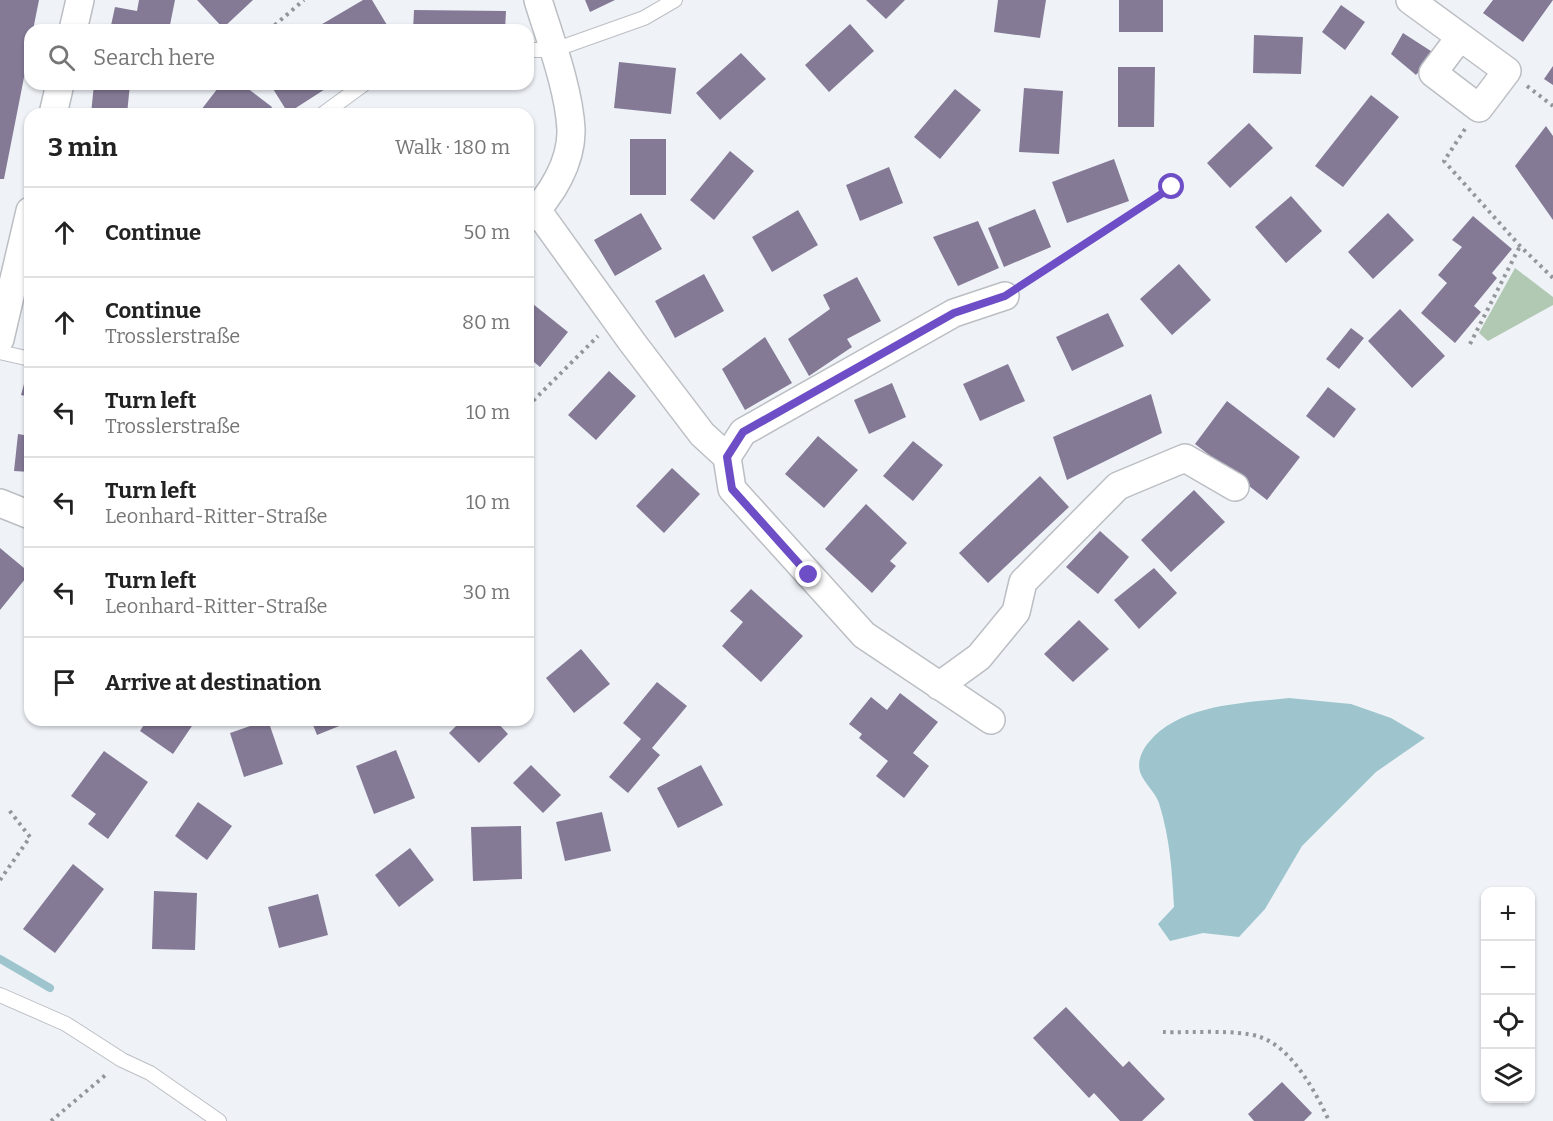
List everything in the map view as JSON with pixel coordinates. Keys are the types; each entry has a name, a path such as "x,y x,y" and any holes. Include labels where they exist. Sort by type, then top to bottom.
{"street":[{"path":"74,24 80,0"},
{"path":"534,211 551,190 562,170 569,152 571,129 565,94 541,50 538,0"},
{"path":"1410,0 1507,71 1479,108 1433,74 1460,37"},
{"path":"54,108 59,90"},
{"path":"534,216 616,319 702,434 727,457 732,489 846,617 864,635 991,720"},
{"path":"0,339 24,237"},
{"path":"727,457 743,432 954,313 1005,296"},
{"path":"939,686 979,657 1016,612 1023,582 1118,486 1185,458 1235,487"},
{"path":"0,503 24,513"}],"lane":[{"path":"541,50 644,18 675,0"},
{"path":"331,108 356,90"},
{"path":"0,352 24,358"},
{"path":"0,995 66,1024 122,1060 150,1073 219,1121"}],"path":[{"path":"276,24 304,0"},
{"path":"1479,108 1444,161 1520,246 1553,278"},
{"path":"1005,296 1172,187"},
{"path":"1470,344 1520,246"},
{"path":"534,400 616,319"},
{"path":"0,880 30,837 9,810"},
{"path":"1163,1032 1247,1034 1270,1041 1291,1059 1322,1106 1329,1121"},
{"path":"51,1121 122,1060"}],"green space":[{"path":"1515,268 1553,297 1553,305 1488,341 1479,333"}],"water":[{"path":"1289,698 1351,704 1391,718 1425,738 1376,772 1302,846 1265,909 1239,937 1203,933 1170,941 1158,924 1174,907 1168,842 1159,803 1140,772 1142,752 1162,729 1195,713 1233,704"}],"building":[{"path":"0,0 39,0 34,24 24,24 24,77 4,179 0,179"},
{"path":"139,0 175,0 170,24 111,24 115,7 137,11"},
{"path":"197,0 253,0 227,24 219,24"},
{"path":"363,0 372,0 386,24 322,24"},
{"path":"585,0 615,0 590,12"},
{"path":"866,0 905,0 886,19"},
{"path":"998,0 1046,0 1040,38 994,32"},
{"path":"1119,0 1163,0 1163,32 1119,32"},
{"path":"1493,0 1553,0 1523,42 1483,13"},
{"path":"1341,5 1365,22 1345,50 1322,32"},
{"path":"414,10 506,11 505,24 413,24"},
{"path":"850,24 874,51 829,92 805,65"},
{"path":"1403,33 1434,53 1416,75 1391,54"},
{"path":"1254,35 1303,37 1301,74 1253,73"},
{"path":"741,53 766,79 720,120 696,93"},
{"path":"619,62 676,68 671,114 614,108"},
{"path":"1553,66 1553,85 1544,79"},
{"path":"1118,67 1155,67 1154,127 1118,127"},
{"path":"1024,88 1063,91 1059,154 1019,152"},
{"path":"955,89 981,110 940,159 914,137"},
{"path":"93,90 129,90 128,108 92,108"},
{"path":"216,90 250,90 272,107 271,108 203,108"},
{"path":"274,90 324,90 296,108 285,108"},
{"path":"1371,95 1399,117 1343,187 1315,166"},
{"path":"1249,123 1273,148 1230,188 1207,163"},
{"path":"1546,126 1553,136 1553,220 1515,166"},
{"path":"630,139 666,139 666,195 630,195"},
{"path":"730,151 754,171 714,220 690,200"},
{"path":"1114,159 1129,201 1067,223 1052,182"},
{"path":"889,167 903,203 860,221 846,185"},
{"path":"1291,196 1322,231 1286,263 1255,227"},
{"path":"1035,209 1051,247 1004,267 988,228"},
{"path":"798,210 818,245 772,272 752,237"},
{"path":"641,213 662,249 615,276 594,240"},
{"path":"1388,213 1414,240 1373,279 1348,252"},
{"path":"1473,216 1512,249 1492,273 1497,278 1474,306 1481,312 1455,343 1421,313 1447,283 1438,275 1462,247 1452,240"},
{"path":"978,221 999,268 958,286 933,237"},
{"path":"1179,264 1211,300 1172,335 1140,299"},
{"path":"704,274 724,311 675,338 655,301"},
{"path":"857,277 881,321 847,339 852,347 809,376 788,339 830,309 823,295"},
{"path":"534,305 568,332 540,367 534,362"},
{"path":"1400,309 1445,356 1412,388 1368,341"},
{"path":"1108,313 1124,346 1072,371 1056,337"},
{"path":"1351,328 1364,338 1339,369 1326,359"},
{"path":"765,337 792,383 745,410 722,369"},
{"path":"1008,364 1025,401 980,421 963,384"},
{"path":"609,371 636,396 596,440 568,415"},
{"path":"892,383 906,417 869,434 854,400"},
{"path":"1328,387 1356,409 1334,438 1306,416"},
{"path":"1151,394 1162,433 1067,480 1053,437"},
{"path":"1227,401 1300,457 1267,500 1195,444"},
{"path":"18,434 24,435 24,472 14,471"},
{"path":"818,436 858,470 824,508 785,474"},
{"path":"913,441 943,465 913,501 883,476"},
{"path":"672,468 700,494 664,533 636,506"},
{"path":"1040,476 1069,507 988,583 959,553"},
{"path":"1194,490 1225,522 1171,572 1141,540"},
{"path":"866,504 907,543 890,561 896,566 872,593 825,549"},
{"path":"1100,531 1129,557 1098,594 1066,567"},
{"path":"0,548 24,568 24,580 0,610"},
{"path":"1154,568 1177,593 1139,629 1114,600"},
{"path":"751,589 803,636 761,682 722,646 743,622 730,611"},
{"path":"1079,620 1109,649 1073,682 1044,654"},
{"path":"581,649 610,684 574,713 546,678"},
{"path":"657,682 687,706 652,748 660,755 628,793 609,777 641,739 623,723"},
{"path":"900,693 938,722 913,753 929,766 904,798 876,776 888,761 859,738 862,734 849,724 871,697 887,710"},
{"path":"143,726 192,726 173,754 140,731"},
{"path":"250,726 270,726 283,764 244,777 230,733"},
{"path":"313,726 339,726 317,735"},
{"path":"456,726 501,726 508,734 479,763 449,733"},
{"path":"396,750 415,798 374,814 356,766"},
{"path":"104,751 148,782 108,839 88,824 96,814 71,796"},
{"path":"531,765 561,795 543,813 513,783"},
{"path":"701,765 723,805 678,828 657,788"},
{"path":"198,802 232,826 207,860 175,836"},
{"path":"602,812 611,851 565,861 556,822"},
{"path":"521,826 522,879 473,881 471,827"},
{"path":"410,848 434,880 399,907 375,875"},
{"path":"73,864 104,889 55,953 23,929"},
{"path":"154,891 197,893 195,950 152,949"},
{"path":"318,894 328,935 279,948 268,907"},
{"path":"1066,1007 1123,1067 1129,1061 1165,1099 1142,1121 1120,1121 1094,1093 1089,1098 1033,1038"},
{"path":"1282,1082 1312,1113 1304,1121 1254,1121 1248,1114"}],"waterway":[{"path":"0,959 50,988"}],"route":[{"path":"809,575 732,489 727,457 743,432 954,313 1005,296 1172,187"}]}
